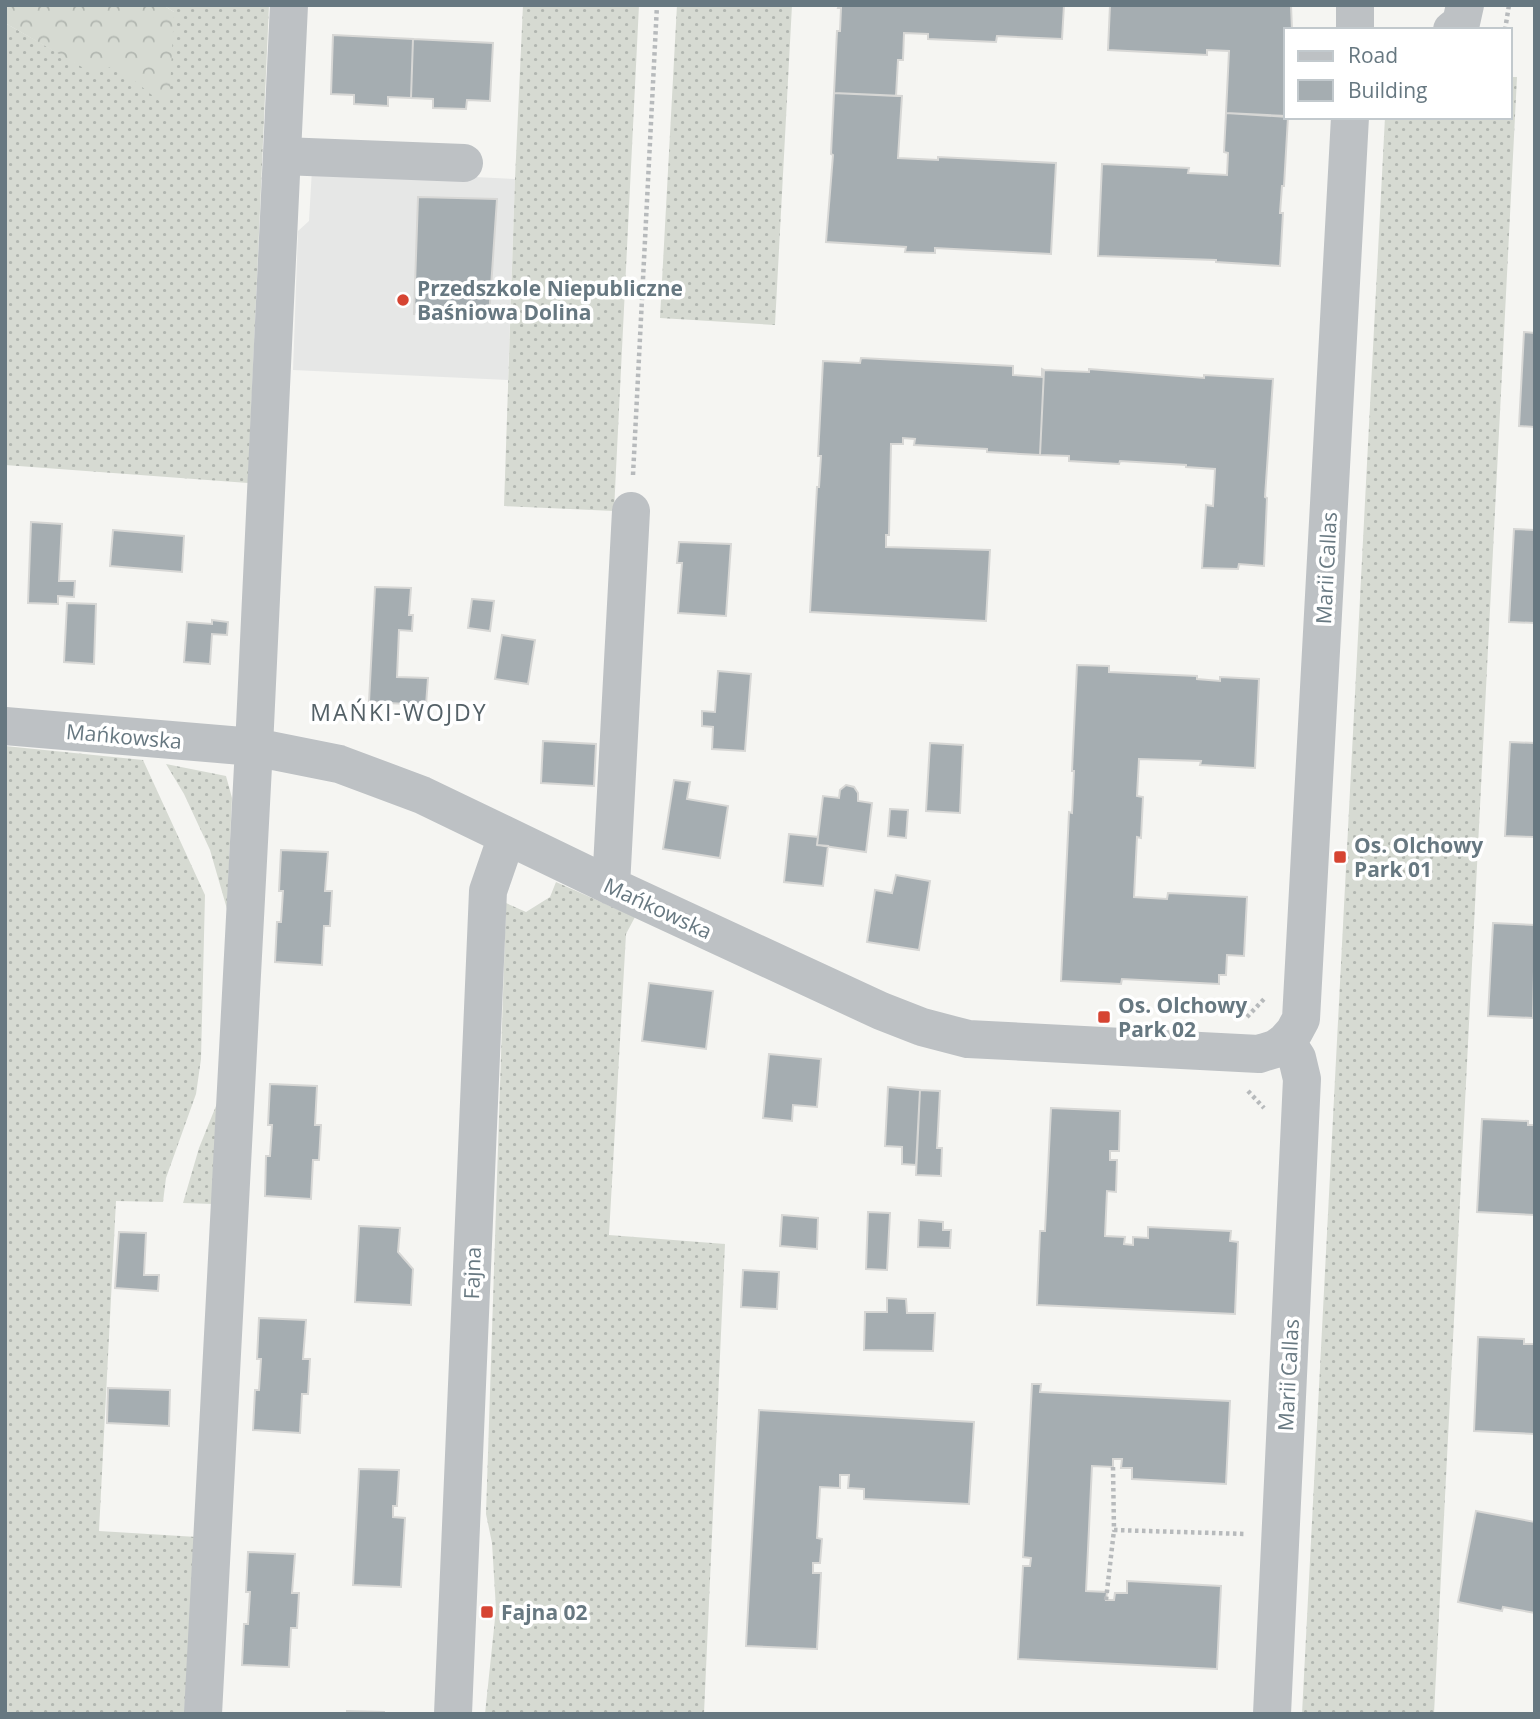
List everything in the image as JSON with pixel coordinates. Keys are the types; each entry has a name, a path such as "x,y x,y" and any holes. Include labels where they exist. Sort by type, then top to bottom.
{"street":[{"path":"203,1714 254,747 289,5"},
{"path":"1355,5 1355,28"},
{"path":"1455,28 1461,23 1465,5"},
{"name":"Marii Callas","path":"1272,1714 1302,1079 1294,1030 1350,119"},
{"path":"282,156 464,163"},
{"path":"611,886 631,511"},
{"name":"Mańkowska","path":"5,726 254,747 317,759 378,777 422,795 881,1011 946,1035 981,1040 1259,1054 1275,1049 1294,1030"},
{"name":"Fajna","path":"453,1714 488,891 507,836"}],"path":[{"path":"631,511 657,5"},
{"path":"1505,28 1509,5"},
{"path":"1236,1020 1245,1018 1273,989"},
{"path":"1106,1600 1114,1530 1113,1467"},
{"path":"1114,1530 1247,1534"}],"shaded area":[{"name":"Przedszkole Niepubliczne Baśniowa Dolina","path":"312,169 515,179 508,380 293,370 298,231 309,221"}],"green space":[{"path":"5,5 163,5 174,12 169,109 115,65 94,74 5,23"},
{"path":"163,5 269,5 248,483 5,465 5,23 94,73 174,12"},
{"path":"523,5 639,5 614,511 504,506"},
{"path":"677,5 792,5 775,325 660,318"},
{"path":"1512,77 1517,77 1434,1714 1302,1714 1385,119 1512,119"},
{"path":"5,746 143,760 205,895 201,1059 196,1094 166,1178 163,1202 116,1201 99,1531 197,1537 189,1714 5,1714"},
{"path":"166,764 226,776 232,798 227,909 210,850 184,794"},
{"path":"556,882 635,917 626,934 609,1235 725,1244 704,1714 485,1714 496,1609 492,1543 486,1514 506,903 526,912 550,897"},
{"path":"218,1101 214,1204 183,1203 199,1148"}],"building":[{"path":"839,5 1064,5 1062,39 997,36 996,42 928,39 928,34 904,33 903,60 898,60 896,96 834,93 837,31 840,31"},
{"path":"1110,5 1291,5 1292,28 1284,28 1284,116 1226,113 1229,51 1207,50 1207,55 1108,50"},
{"path":"333,35 413,39 411,98 388,97 388,106 354,104 354,95 331,94"},
{"path":"413,39 493,43 490,101 467,100 466,109 433,108 433,99 411,98"},
{"path":"834,93 902,96 898,158 938,160 938,157 1056,163 1051,254 935,248 935,253 905,252 906,247 826,242 833,155"},
{"path":"1226,113 1288,119 1280,213 1283,213 1280,266 1216,260 1098,256 1102,164 1189,168 1188,173 1227,175 1228,153 1224,152"},
{"path":"418,197 497,199 489,317 414,314"},
{"path":"1524,332 1535,333 1535,427 1519,426"},
{"path":"861,358 1013,366 1013,375 1042,377 1042,369 1044,370 1040,455 914,445 915,439 903,438 903,444 891,444 889,535 886,535 886,547 990,550 986,621 810,612 821,456 818,456 823,361 860,363"},
{"path":"1089,369 1204,378 1204,375 1273,379 1265,497 1264,566 1239,564 1238,569 1202,568 1206,505 1213,506 1215,469 1120,461 1119,464 1069,461 1069,456 1040,455 1044,370 1089,372"},
{"path":"31,522 62,524 59,581 75,581 74,597 58,596 58,604 28,603"},
{"path":"1514,529 1535,530 1535,623 1509,622"},
{"path":"113,530 184,536 182,572 110,566"},
{"path":"679,542 731,544 726,616 678,613 682,563 677,563"},
{"path":"375,587 411,588 409,615 413,615 412,631 399,630 397,677 428,678 426,705 369,702"},
{"path":"472,599 494,601 490,631 468,628"},
{"path":"67,603 96,604 94,664 64,662"},
{"path":"212,620 228,622 227,635 212,634 210,664 184,662 187,622 212,624"},
{"path":"502,635 535,640 528,684 495,679"},
{"path":"1077,665 1109,666 1109,672 1197,676 1197,679 1220,681 1220,677 1259,679 1255,768 1200,765 1201,761 1139,759 1137,796 1143,797 1141,838 1137,837 1134,897 1167,899 1168,893 1247,897 1244,956 1227,955 1226,975 1219,975 1219,984 1122,979 1121,984 1061,981 1069,812 1072,813"},
{"path":"718,671 751,674 745,751 712,749 713,727 702,726 702,711 715,712"},
{"path":"543,741 596,744 594,786 541,783"},
{"path":"1510,742 1535,743 1535,837 1505,836"},
{"path":"930,743 963,745 960,813 926,811"},
{"path":"674,780 690,782 687,799 728,806 720,858 663,849"},
{"path":"846,785 854,787 858,793 858,801 872,803 866,852 817,845 823,796 839,798 840,790"},
{"path":"890,809 908,810 906,838 888,836"},
{"path":"789,834 818,837 817,845 828,846 823,886 784,882"},
{"path":"281,850 328,852 325,891 332,891 330,926 324,926 322,965 275,962 277,922 281,922 283,891 279,891"},
{"path":"896,875 930,881 919,950 867,942 875,890 892,893"},
{"path":"1493,923 1535,925 1533,1018 1488,1016"},
{"path":"649,983 713,991 706,1049 642,1041"},
{"path":"769,1054 821,1059 817,1107 793,1105 792,1121 763,1118"},
{"path":"270,1084 317,1086 315,1125 321,1125 319,1160 313,1160 311,1199 265,1196 266,1156 270,1156 272,1125 268,1125"},
{"path":"888,1087 920,1090 916,1165 902,1164 902,1147 885,1146"},
{"path":"920,1090 940,1091 937,1148 942,1148 941,1176 916,1175"},
{"path":"1051,1108 1120,1111 1119,1151 1110,1151 1110,1160 1117,1160 1116,1192 1107,1191 1105,1236 1125,1237 1124,1244 1133,1245 1133,1237 1148,1238 1148,1227 1231,1231 1230,1241 1238,1242 1235,1314 1037,1305 1040,1231 1045,1231"},
{"path":"1482,1119 1528,1121 1528,1125 1535,1125 1535,1215 1477,1212"},
{"path":"868,1212 890,1213 887,1270 866,1269"},
{"path":"782,1215 818,1218 817,1249 780,1246"},
{"path":"919,1220 943,1222 943,1230 951,1230 950,1248 918,1247"},
{"path":"359,1226 400,1228 398,1252 413,1269 411,1305 355,1302"},
{"path":"119,1232 146,1233 144,1275 159,1275 158,1291 115,1288"},
{"path":"743,1270 779,1272 777,1309 741,1307"},
{"path":"887,1298 906,1299 907,1313 935,1313 933,1351 864,1350 865,1312 887,1312"},
{"path":"259,1318 306,1320 303,1359 310,1359 308,1394 302,1394 300,1433 253,1430 255,1390 259,1390 261,1359 257,1359"},
{"path":"1478,1337 1524,1339 1524,1344 1535,1344 1535,1434 1474,1431"},
{"path":"1032,1384 1041,1384 1040,1392 1230,1401 1226,1484 1132,1479 1132,1468 1121,1468 1122,1459 1113,1459 1113,1467 1092,1466 1086,1591 1107,1592 1106,1600 1114,1600 1115,1593 1127,1593 1127,1581 1221,1586 1217,1669 1018,1659 1023,1566 1030,1566 1031,1558 1023,1557"},
{"path":"108,1388 170,1390 169,1426 107,1423"},
{"path":"759,1410 974,1422 969,1504 864,1499 864,1489 848,1488 849,1475 840,1475 840,1488 820,1487 817,1538 822,1539 820,1563 813,1563 813,1573 821,1573 817,1649 746,1646"},
{"path":"359,1469 399,1470 397,1506 393,1506 393,1517 405,1518 401,1587 353,1585"},
{"path":"1476,1511 1535,1522 1535,1613 1503,1607 1502,1611 1458,1602"},
{"path":"248,1552 295,1554 292,1593 299,1593 297,1628 291,1628 289,1667 242,1665 244,1624 248,1624 250,1592 246,1592"},
{"path":"347,1711 384,1712 384,1714 347,1714"}],"place":[{"name":"Przedszkole Niepubliczne Baśniowa Dolina","path":"403,300"},
{"name":"Os. Olchowy Park 01","path":"1340,857"},
{"name":"Os. Olchowy Park 02","path":"1104,1017"},
{"name":"Fajna 02","path":"487,1612"}],"district":[{"name":"MAŃKI-WOJDY","path":"399,712"}]}
